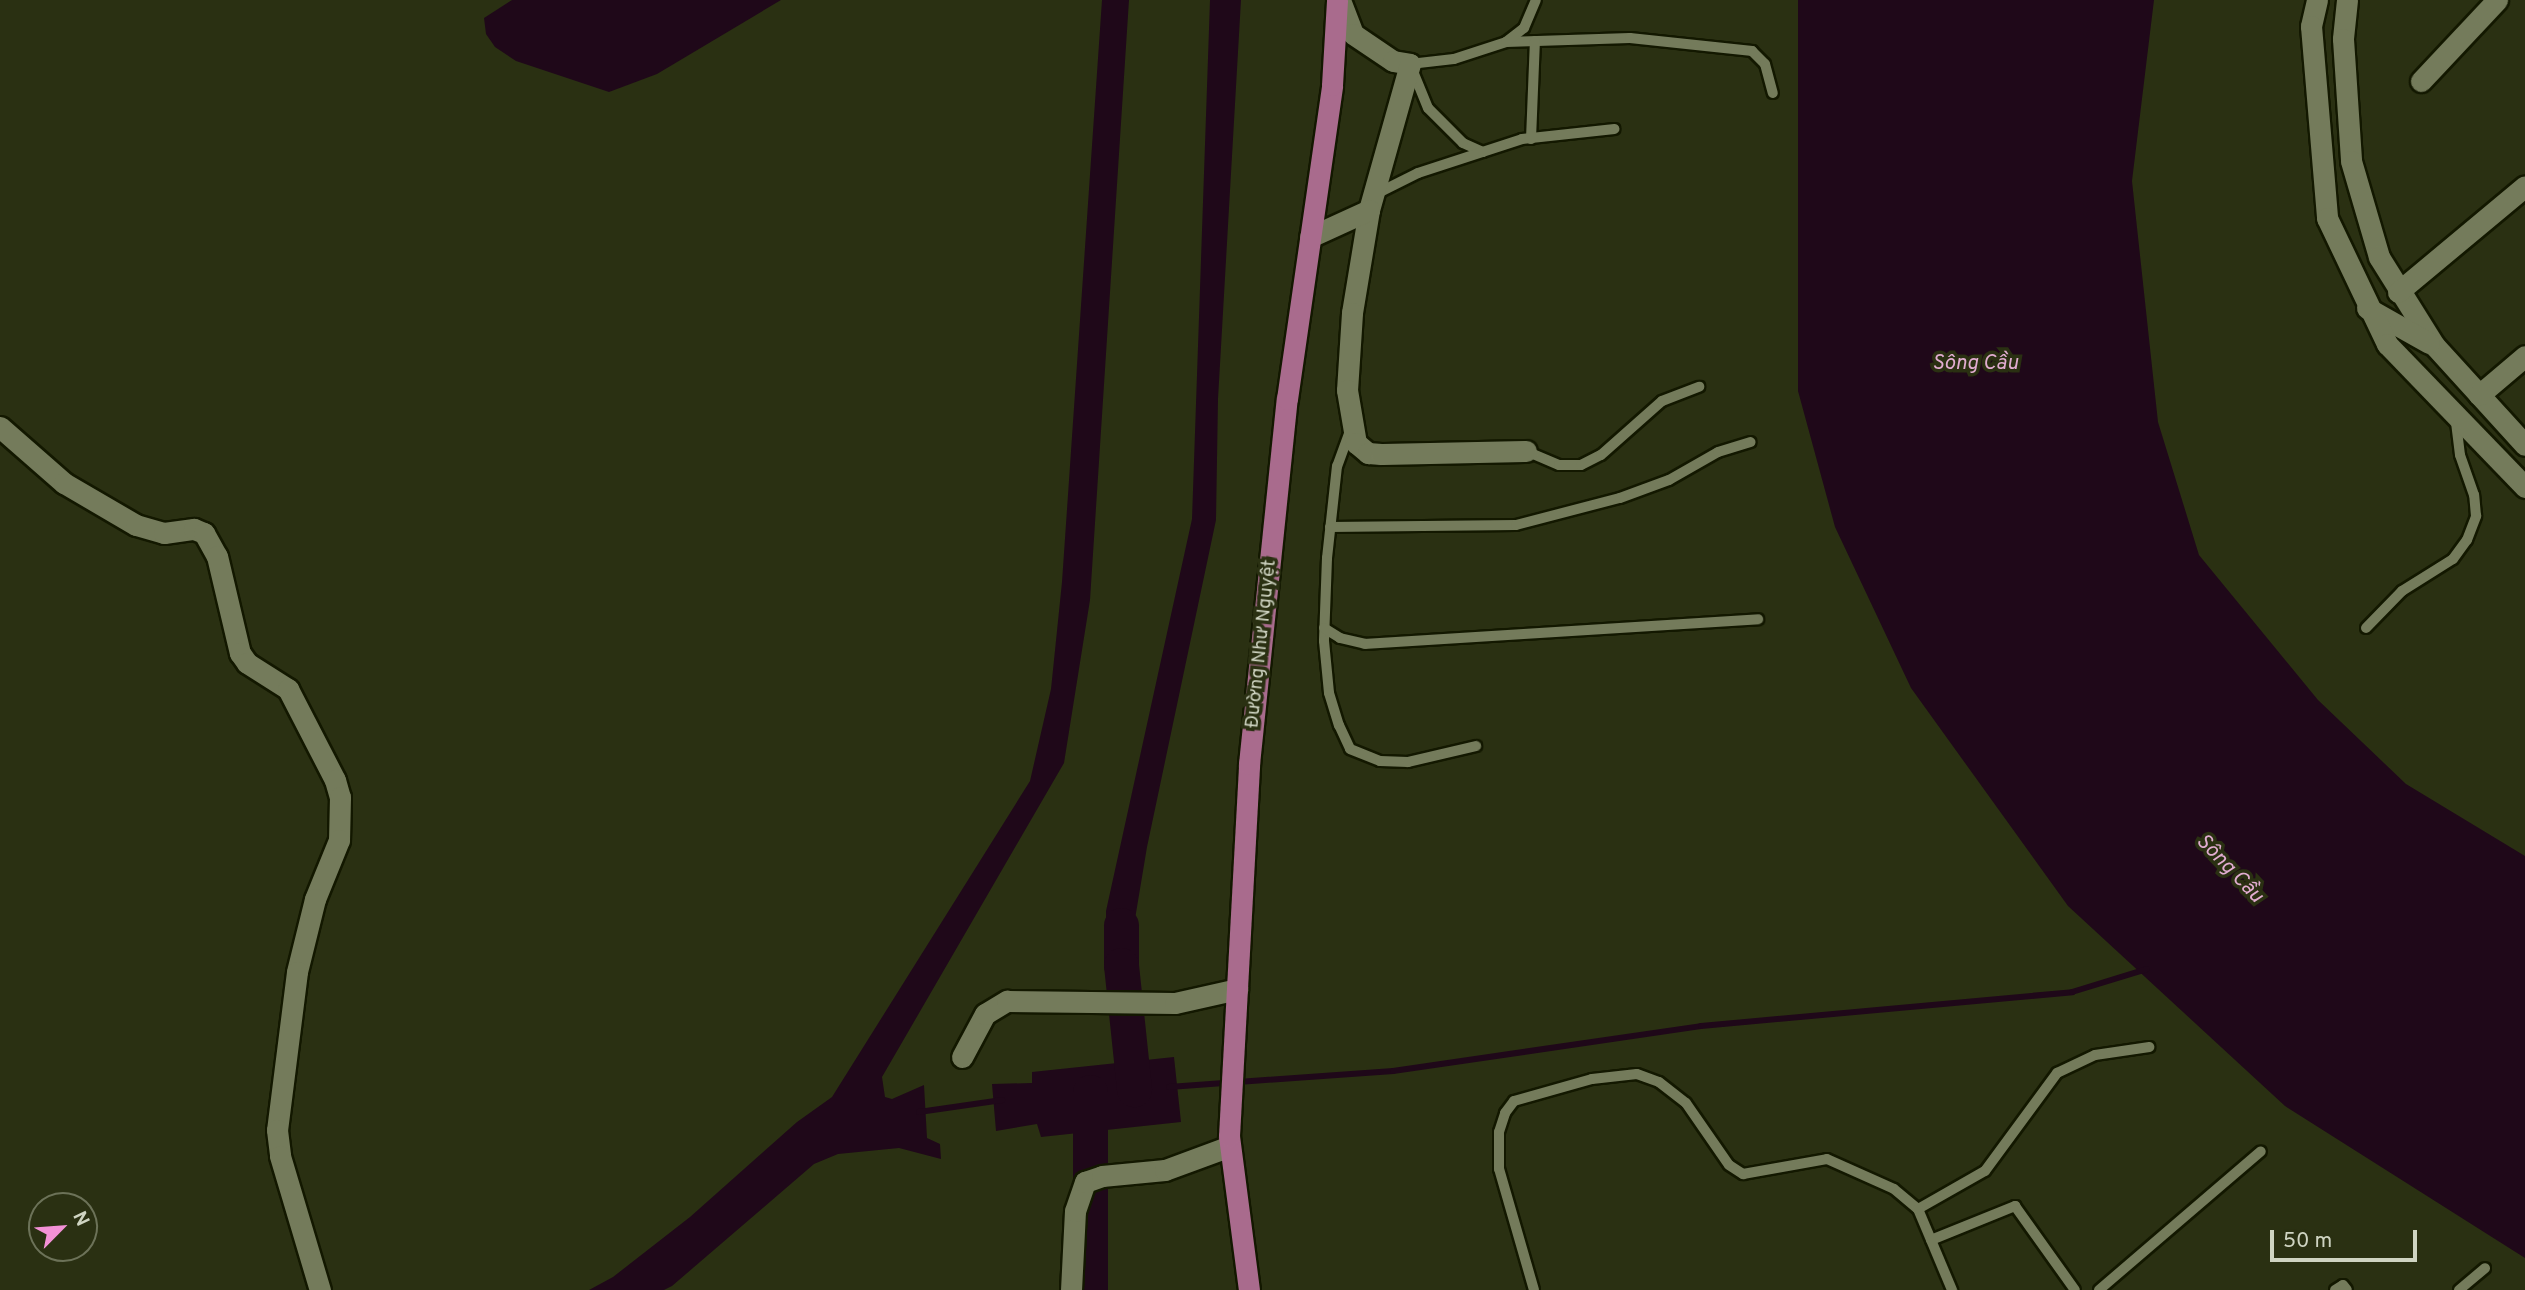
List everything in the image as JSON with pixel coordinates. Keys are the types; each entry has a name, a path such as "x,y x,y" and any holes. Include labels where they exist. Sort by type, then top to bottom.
{"main road":[{"name":"Đường Như Nguyệt","path":"1249,1290 1230,1146 1250,764 1287,399 1332,85 1339,0"}],"street":[{"path":"1339,0 1353,34 1394,61 1409,64 1371,202 1352,313 1347,390 1351,428 1368,453 1526,451"},
{"path":"2317,0 2311,26 2327,218 2367,308 2387,344 2525,487"},
{"path":"2347,0 2343,39 2350,161 2363,215 2398,292 2434,345 2525,445"},
{"path":"2421,81 2497,0"},
{"path":"2398,292 2525,186"},
{"path":"1310,237 1371,202"},
{"path":"2367,308 2434,345"},
{"path":"2479,395 2525,356"},
{"path":"0,427 64,482 136,525 164,533 194,529 204,533 217,556 240,653 247,663 288,689 335,780 340,797 339,840 315,899 297,972 277,1130 280,1156 312,1288"},
{"path":"962,1057 985,1014 1007,1001 1175,1003 1237,989"},
{"path":"1071,1290 1075,1211 1085,1182 1102,1176 1165,1170 1230,1146"}],"lane":[{"path":"1506,42 1524,28 1536,0"},
{"path":"1483,152 1463,143 1428,108 1409,64 1454,59 1506,42 1630,38 1752,51 1765,64 1773,93"},
{"path":"1531,139 1535,41"},
{"path":"1371,202 1418,173 1483,152 1531,139 1614,129"},
{"path":"1526,451 1559,465 1581,465 1601,454 1662,401 1699,387"},
{"path":"2366,628 2402,591 2453,559 2466,540 2476,516 2474,495 2460,455 2456,415"},
{"path":"1351,428 1337,466 1324,628 1329,693 1350,749 1380,761 1408,762 1476,746"},
{"path":"1330,527 1516,525 1620,498 1669,480 1718,452 1750,442"},
{"path":"1324,628 1340,638 1365,644 1758,619"},
{"path":"1918,1209 1985,1171 2057,1073 2095,1055 2149,1047"},
{"path":"1534,1290 1499,1169 1499,1132 1514,1101 1592,1079 1637,1074 1659,1082 1686,1103 1729,1165 1743,1174 1827,1159 1871,1175 1918,1209 1952,1290"},
{"path":"2099,1290 2261,1150"},
{"path":"1931,1240 2015,1206 2075,1290"},
{"path":"2459,1290 2485,1268"},
{"path":"2335,1290 2343,1285 2347,1290"}],"water":[{"path":"512,0 781,0 657,74 609,92 516,61 495,47 486,34 484,18"},
{"path":"1102,0 1129,0 1090,600 1064,763 882,1077 885,1097 892,1099 924,1085 927,1138 940,1144 941,1159 899,1148 838,1154 814,1164 672,1286 664,1290 589,1290 613,1277 690,1217 797,1122 832,1097 1030,781 1051,689 1062,582"},
{"path":"1210,0 1241,0 1218,399 1216,520 1147,847 1134,925 1139,972 1107,975 1106,911 1192,519"},
{"name":"Sông Cầu","path":"1798,0 2154,0 2132,181 2158,422 2199,555 2318,700 2406,784 2525,856 2525,1258 2285,1106 2068,906 1911,688 1835,527 1798,391"},
{"path":"1174,1057 1181,1122 1041,1137 1037,1124 996,1131 992,1084 1032,1083 1032,1072"},
{"path":"1096,1207 1104,1210 1106,1232 1103,1290 1076,1290 1082,1212"}],"waterway":[{"path":"1121,925 1121,965 1134,1089"},
{"path":"1169,1087 1393,1071 1701,1026 2072,992 2147,969"},
{"path":"1090,1092 1090,1290"},
{"path":"919,1112 1002,1100"}]}
